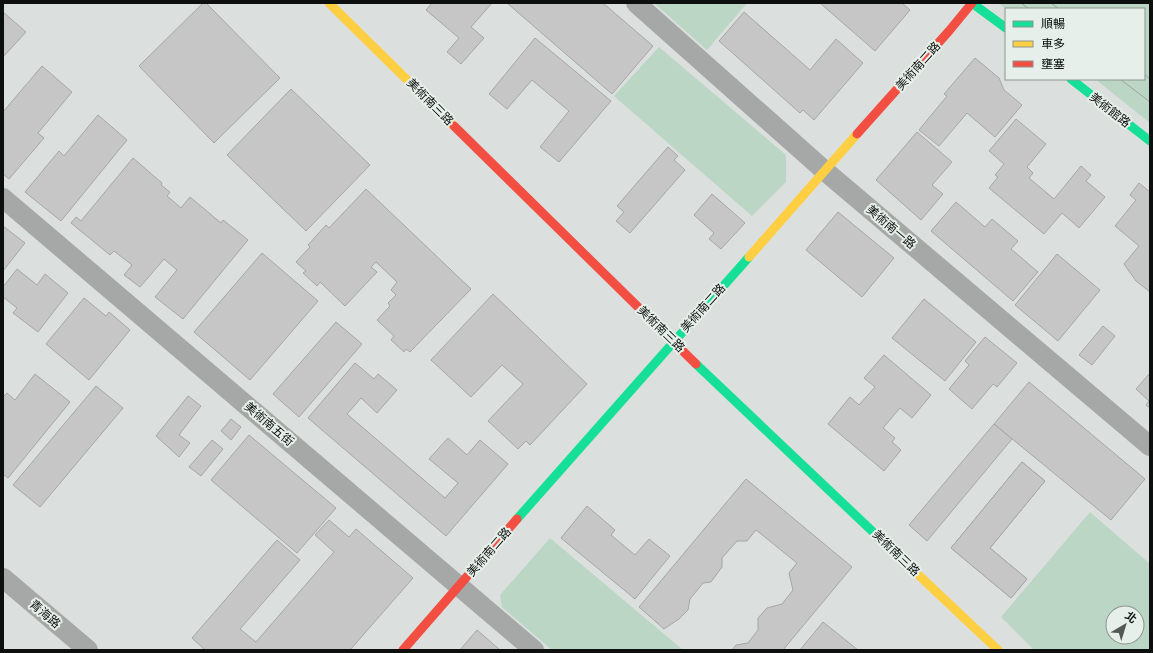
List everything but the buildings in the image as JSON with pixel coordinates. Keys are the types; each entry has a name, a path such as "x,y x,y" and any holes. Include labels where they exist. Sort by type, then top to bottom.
{"street":[{"name":"美術南三路","path":"329,3 673,342 998,650"},
{"name":"美術南一路","path":"636,3 825,171 1150,446"},
{"name":"美術南二路","path":"403,650 673,342 949,31 972,3"},
{"path":"972,3 1005,27"},
{"name":"美術館路","path":"1072,80 1150,142"},
{"name":"美術南五街","path":"3,198 534,650"},
{"name":"青海路","path":"3,578 86,650"}],"green space":[{"path":"654,3 747,3 707,50"},
{"path":"998,3 1150,3 1150,123 1096,80 1145,80 1145,8 1005,8"},
{"path":"659,47 786,155 786,182 752,216 614,96"},
{"path":"1090,512 1150,564 1150,650 1034,650 1001,617"},
{"path":"550,538 683,650 552,650 502,607 500,595"}],"tram line":[{"path":"1021,3 1028,8"},
{"path":"1051,3 1058,8"},
{"path":"1145,75 1150,79"},
{"path":"1121,80 1150,102"}],"traffic: fast":[{"path":"972,3 1005,27"},
{"path":"1072,80 1150,141"},
{"path":"517,519 749,257"},
{"path":"696,364 891,549"}],"traffic: slow":[{"path":"329,3 454,126"},
{"path":"749,257 857,134"},
{"path":"891,549 998,650"}],"traffic: jam":[{"path":"857,134 972,3"},
{"path":"454,126 696,364"},
{"path":"403,650 517,519"}]}
